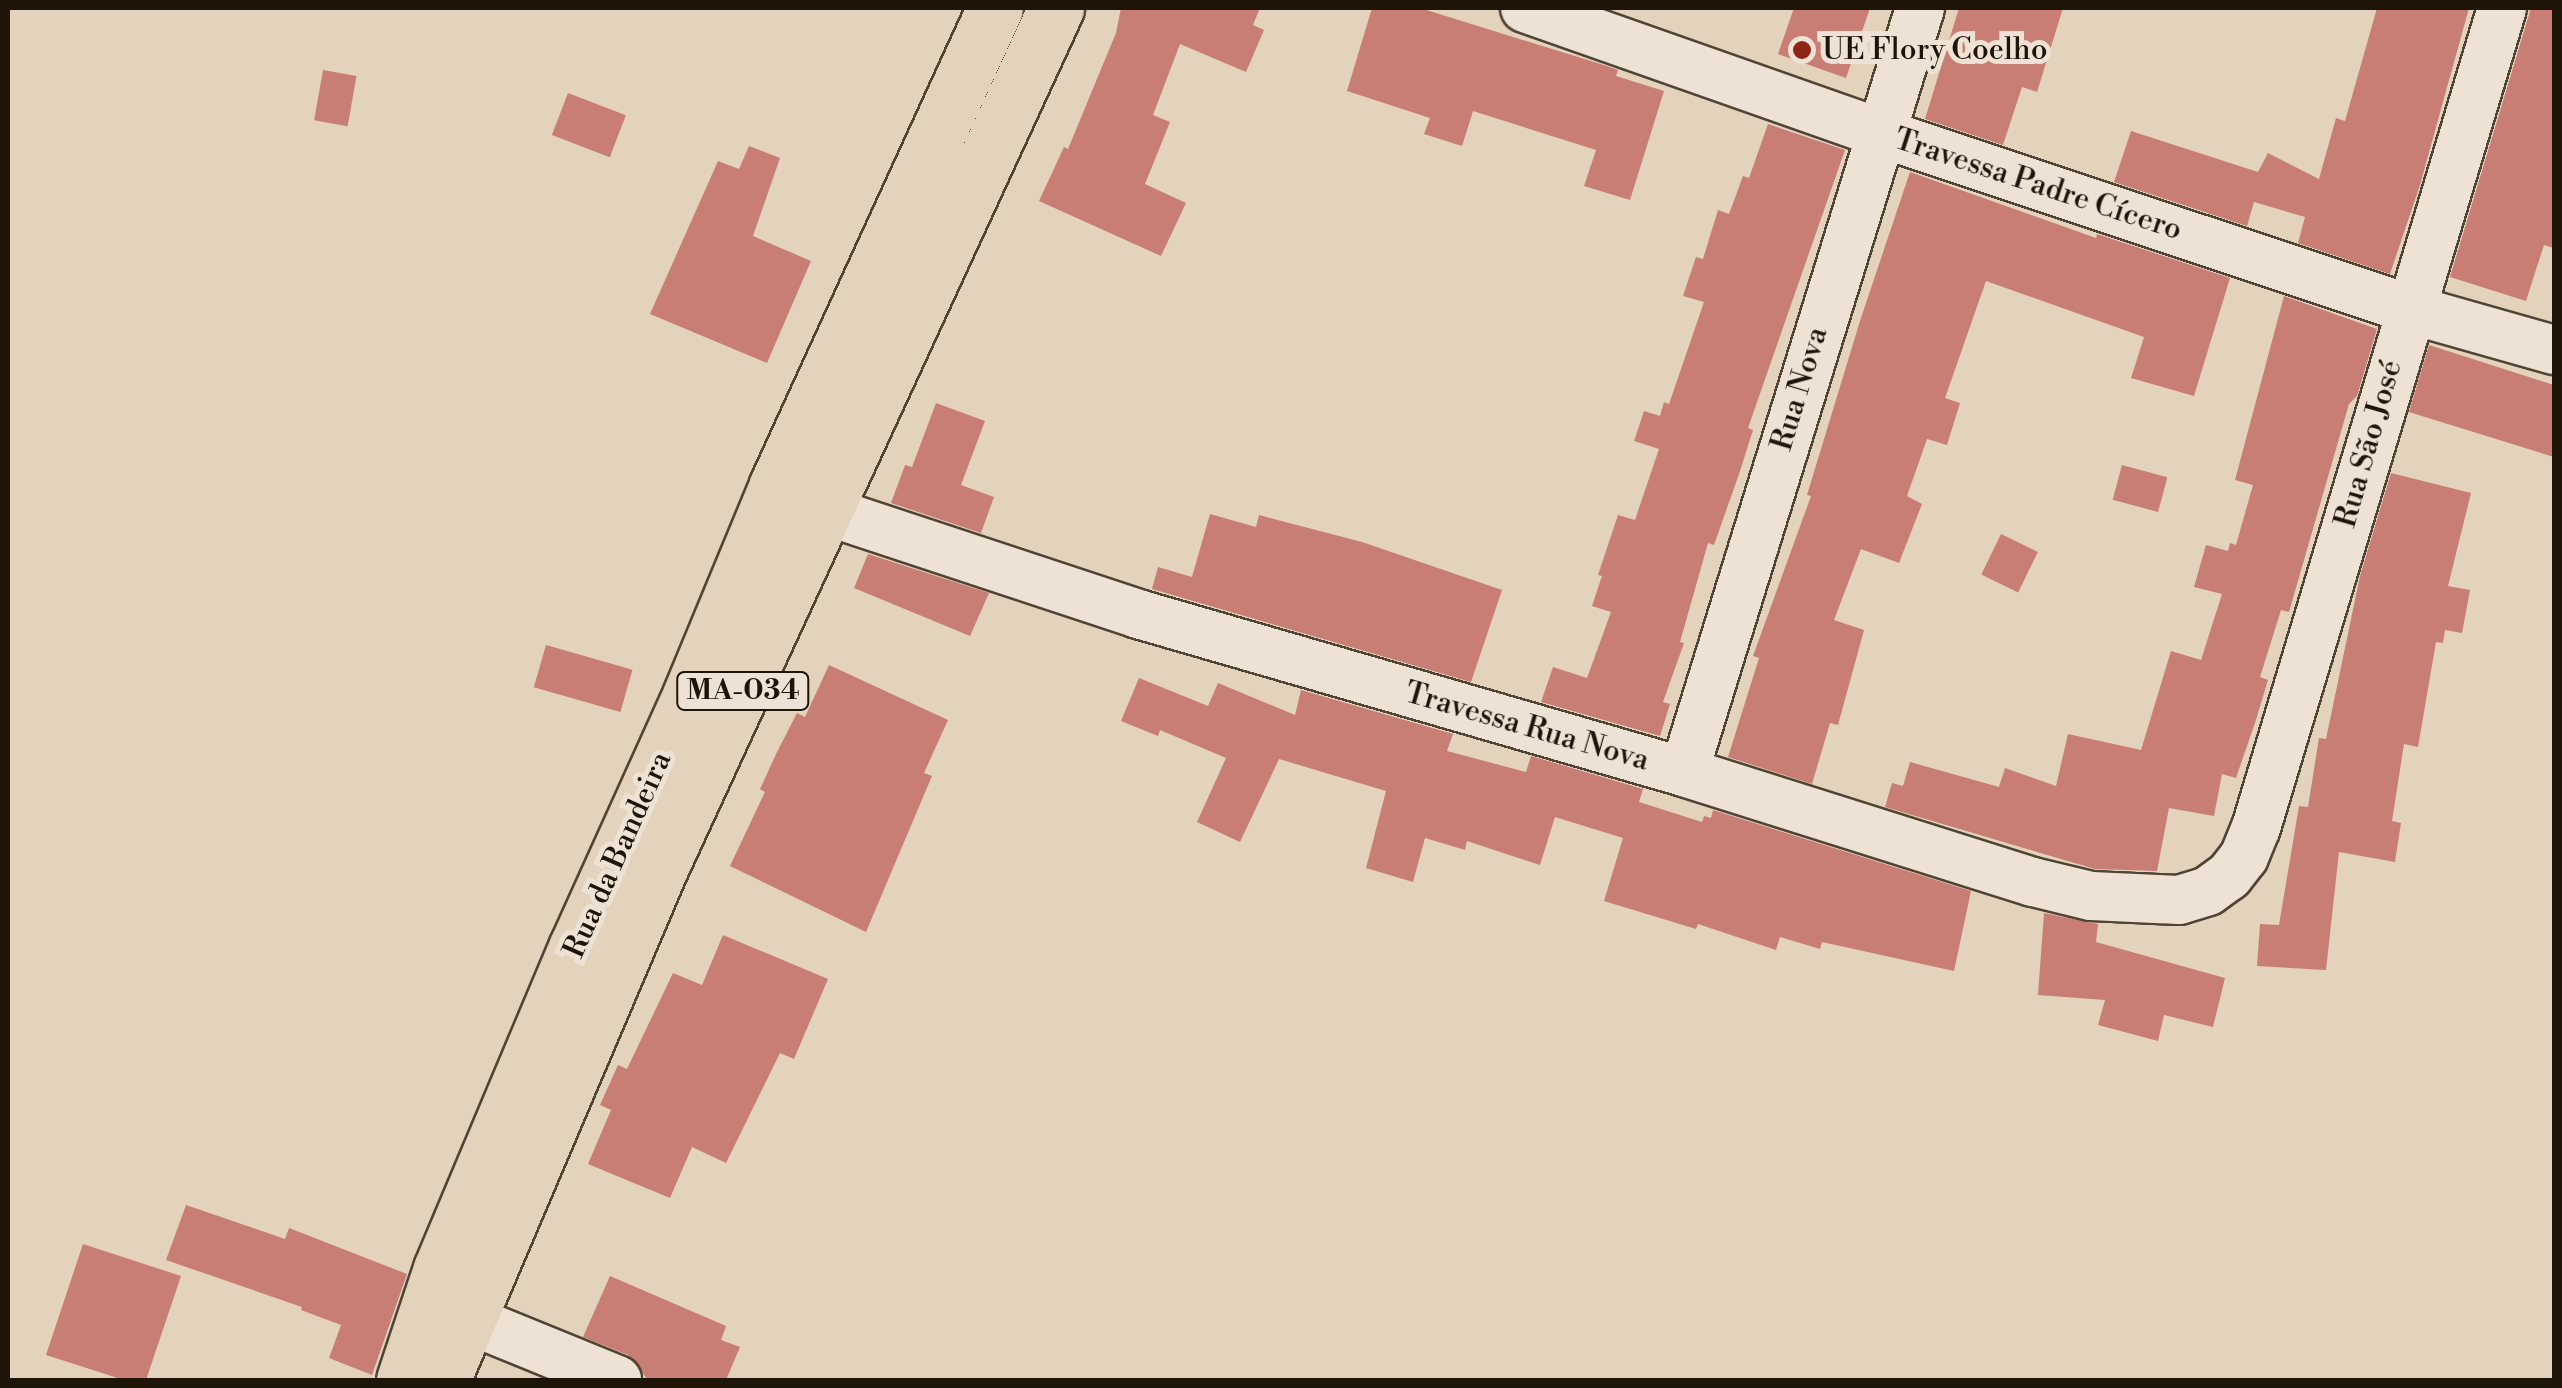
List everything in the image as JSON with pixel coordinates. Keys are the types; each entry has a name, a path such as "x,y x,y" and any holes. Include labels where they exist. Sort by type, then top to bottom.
{"main road":[{"name":"Rua da Bandeira","path":"404,1380 441,1269 577,946 691,693 776,485 995,8"},
{"name":"MA-034","path":"442,1380 659,870 1056,8"},
{"path":"876,268 928,292"}],"street":[{"name":"Travessa Padre Cícero","path":"1525,8 1878,132 2410,309 2554,350"},
{"name":"Rua Nova","path":"1684,772 1878,132 1920,8"},
{"name":"Rua São José","path":"2229,876 2244,857 2256,828 2502,8"},
{"name":"Travessa Rua Nova","path":"827,511 1138,614 1684,772 2032,882 2091,896 2179,900 2208,891 2229,876"},
{"path":"470,1320 617,1380"}],"building":[{"path":"1121,8 1260,8 1253,25 1264,30 1246,72 1180,44 1153,115 1170,122 1145,184 1186,203 1161,256 1039,201 1064,147 1068,149 1116,33"},
{"path":"1372,8 1420,8 1607,66 1618,70 1616,76 1664,91 1630,200 1584,186 1596,150 1473,111 1462,146 1424,134 1430,118 1347,91"},
{"path":"1794,8 1870,8 1846,78 1778,54"},
{"path":"1959,8 2063,8 2037,92 2022,87 2003,145 1925,119"},
{"path":"2377,8 2469,8 2420,185 2390,274 2298,243 2305,217 2254,202 2247,226 2114,182 2131,131 2258,172 2268,153 2319,179 2336,118 2345,121"},
{"path":"2531,8 2554,8 2554,248 2544,245 2526,301 2450,277"},
{"path":"323,70 356,76 348,126 314,120"},
{"path":"568,93 626,115 610,157 552,135"},
{"path":"1768,124 1845,150 1748,428 1753,430 1739,474 1714,545 1708,543 1680,642 1684,643 1663,702 1670,704 1660,736 1541,702 1553,667 1587,678 1611,612 1592,606 1602,576 1598,575 1618,515 1635,520 1659,449 1634,441 1644,411 1660,416 1664,402 1669,404 1704,302 1683,296 1696,257 1703,259 1718,210 1729,214 1743,176 1749,178"},
{"path":"749,146 780,158 753,236 811,261 767,363 650,314 718,161 739,169"},
{"path":"1910,172 2096,238 2097,234 2230,278 2194,396 2131,378 2144,337 1986,281 1945,398 1960,403 1947,445 1927,439 1907,496 1922,504 1899,563 1861,549 1834,620 1864,630 1838,725 1830,723 1812,784 1728,757 1759,658 1753,656 1811,496 1807,495 1860,321"},
{"path":"2284,296 2377,329 2357,396 2349,404 2289,612 2281,610 2260,677 2268,680 2255,723 2236,778 2222,774 2214,816 2169,808 2157,871 2095,869 1885,807 1892,783 1903,786 1910,762 1999,787 2005,768 2056,786 2068,734 2141,750 2171,651 2201,660 2222,594 2194,587 2206,545 2228,551 2230,543 2236,545 2253,485 2235,480"},
{"path":"2429,345 2554,385 2554,457 2409,412"},
{"path":"936,403 985,421 961,485 994,497 981,533 891,503 905,465 912,467"},
{"path":"2122,465 2167,477 2158,512 2113,500"},
{"path":"2391,473 2471,493 2448,586 2470,590 2462,633 2445,630 2443,643 2436,642 2418,747 2404,744 2392,821 2401,823 2395,862 2339,852 2326,970 2257,966 2260,924 2279,925 2299,806 2308,807 2319,738 2326,739 2360,576"},
{"path":"1210,514 1256,527 1259,515 1362,542 1502,590 1471,682 1152,589 1158,567 1192,577"},
{"path":"2001,534 2038,552 2018,592 1981,574"},
{"path":"868,554 989,593 970,636 854,588"},
{"path":"546,645 633,670 620,712 534,687"},
{"path":"829,665 948,720 924,773 932,776 866,932 730,866 765,792 760,789 777,752 797,713 805,717"},
{"path":"1139,678 1208,706 1218,683 1295,715 1301,690 1453,734 1447,751 1526,772 1531,756 1643,789 1639,802 1702,822 1704,816 1711,818 1713,810 1971,891 1954,971 1822,942 1820,949 1780,937 1776,950 1698,924 1696,929 1604,901 1623,838 1555,817 1540,865 1467,841 1465,850 1425,838 1413,882 1366,868 1386,791 1279,759 1240,842 1197,822 1226,758 1160,730 1158,736 1121,721"},
{"path":"2044,913 2098,924 2096,942 2225,978 2213,1027 2164,1015 2158,1041 2098,1025 2105,1000 2038,995"},
{"path":"723,935 828,979 794,1059 780,1053 726,1163 692,1147 670,1198 588,1164 611,1110 600,1105 618,1065 627,1069 673,973 702,985"},
{"path":"186,1205 285,1239 289,1228 407,1274 372,1375 329,1358 341,1325 301,1310 302,1307 166,1260"},
{"path":"83,1244 181,1276 146,1380 124,1380 46,1355"},
{"path":"610,1276 726,1326 721,1340 740,1347 726,1380 648,1380 628,1355 583,1337"}],"place":[{"name":"UE Flory Coelho","path":"1802,50"}]}
